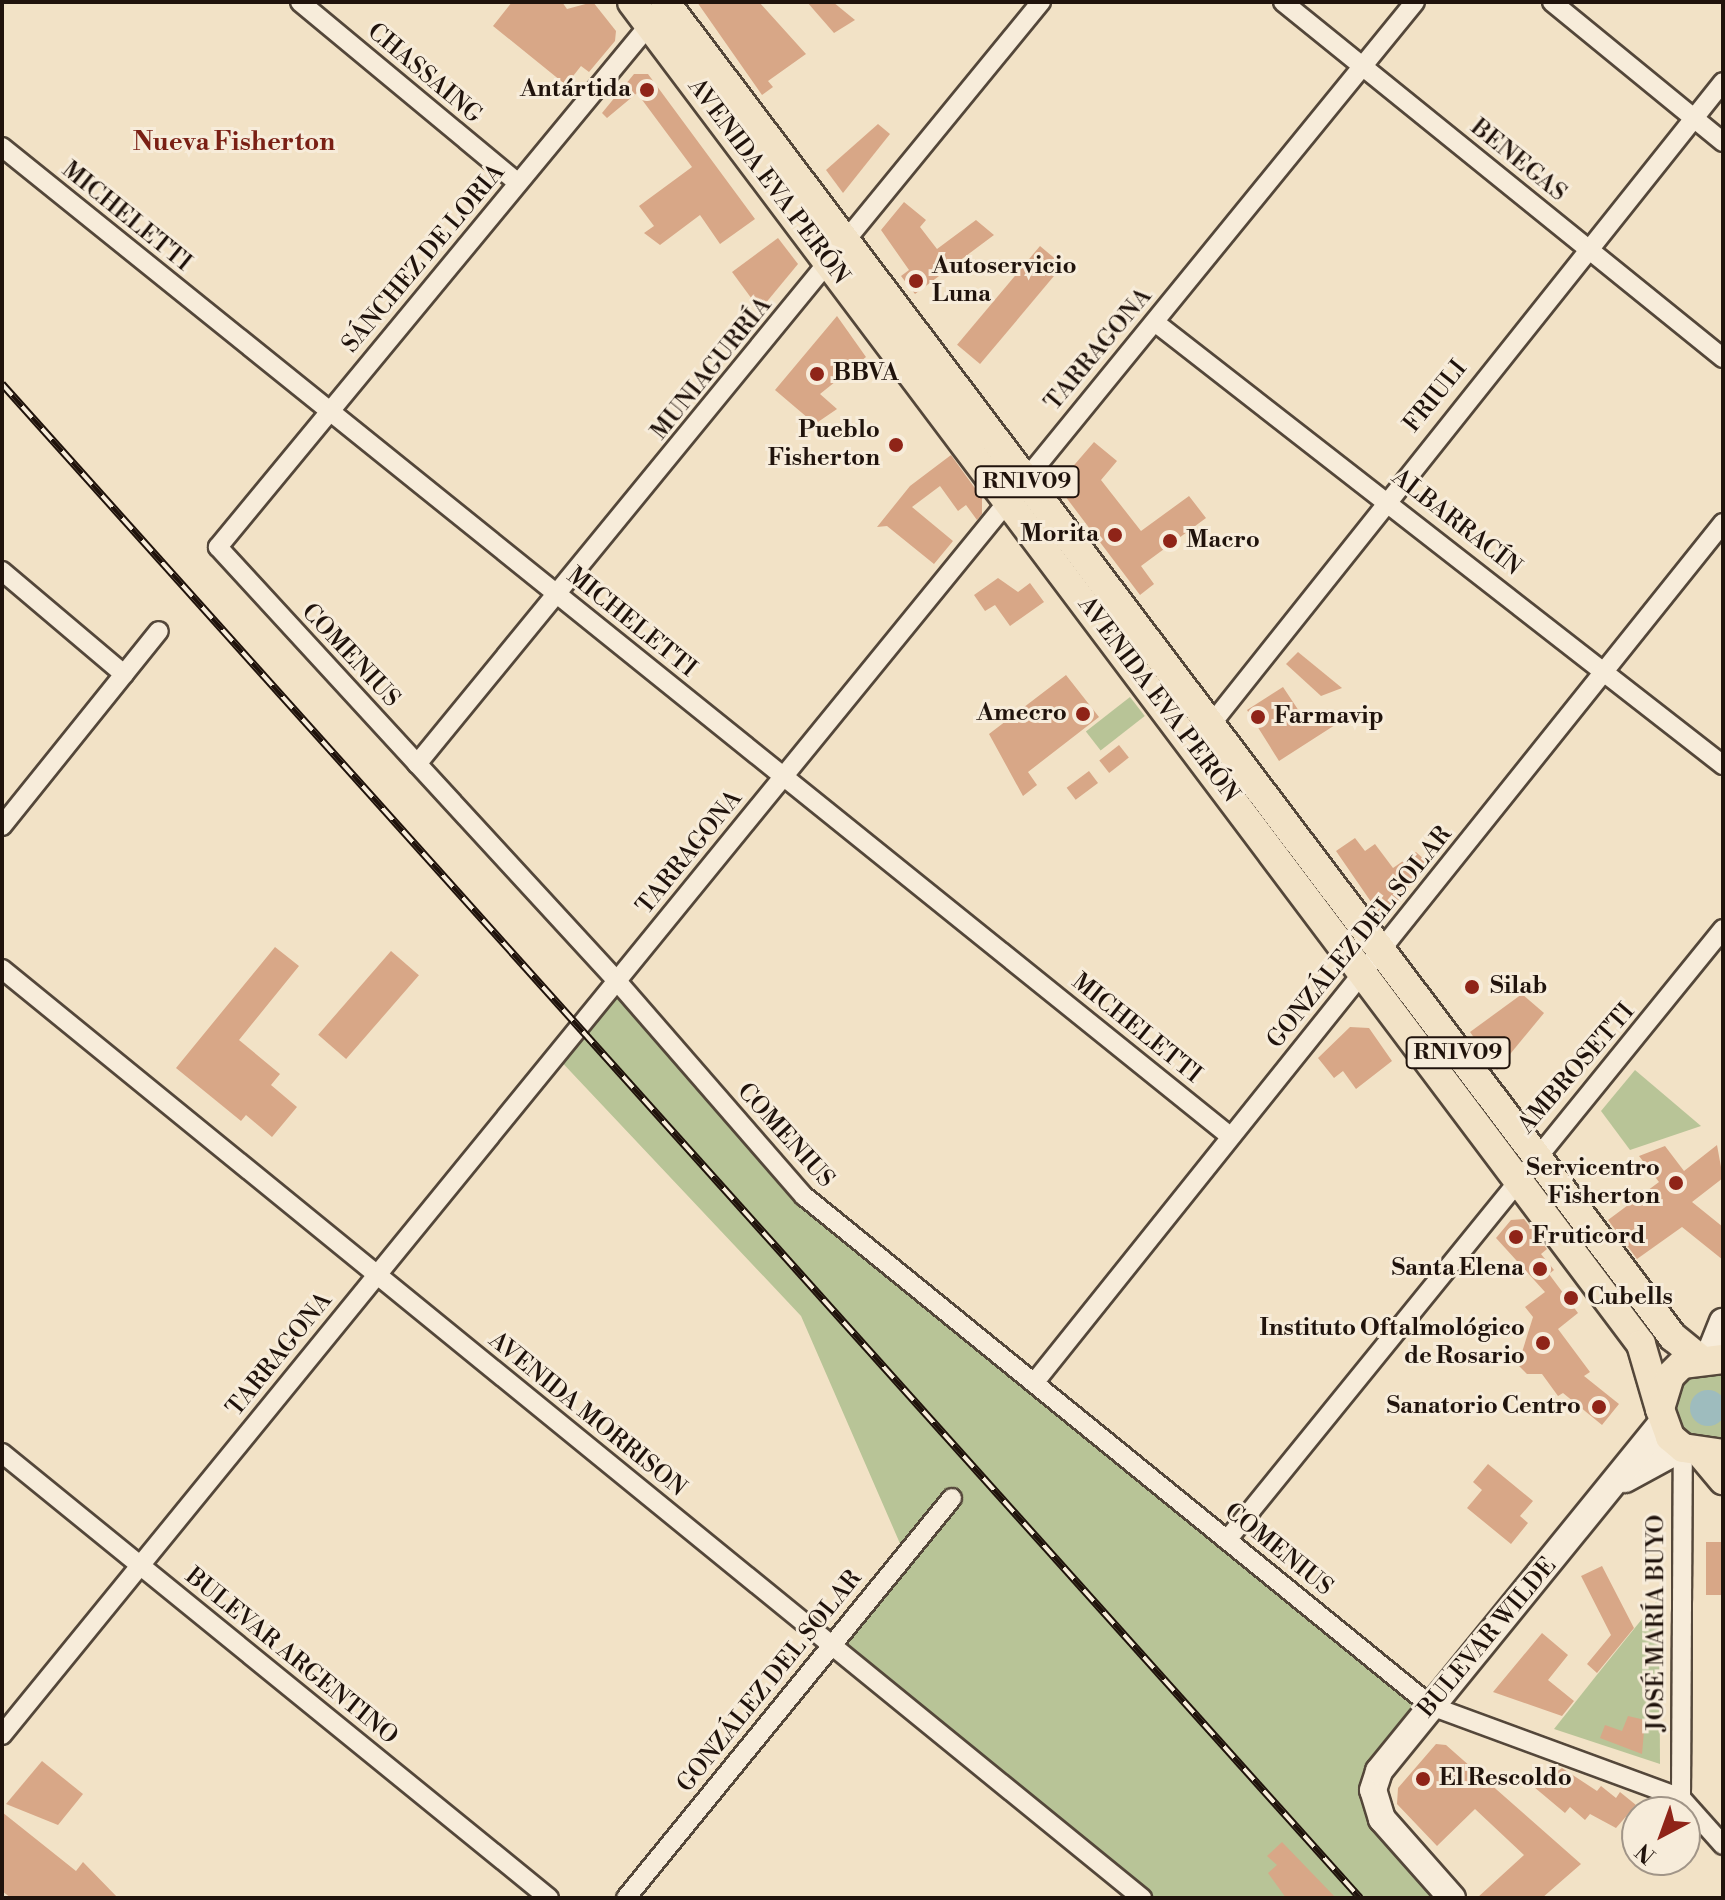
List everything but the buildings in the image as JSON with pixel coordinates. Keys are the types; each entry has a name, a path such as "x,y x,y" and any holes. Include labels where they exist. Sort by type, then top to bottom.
{"main road":[{"name":"AVENIDA EVA PERÓN","path":"632,2 662,8 838,253 1014,487 1193,747 1648,1354 1661,1416"},
{"name":"AVENIDA EVA PERÓN","path":"1014,487 1208,722 1673,1337 1710,1357"},
{"path":"1661,1416 1670,1376 1710,1357"},
{"name":"RN1V09","path":"1661,1416 1723,1480"}],"street":[{"name":"CHASSAING","path":"300,2 518,183"},
{"name":"MUNIAGURRÍA","path":"417,764 559,596 1041,2"},
{"name":"BENEGAS","path":"1283,2 1723,358"},
{"name":"TARRAGONA","path":"2,1735 784,777 1014,487 1156,323 1415,2"},
{"path":"1552,2 1723,142"},
{"name":"SÁNCHEZ DE LORIA","path":"218,547 662,8"},
{"name":"FRIULI","path":"1193,747 1208,722 1386,498 1723,82"},
{"name":"MICHELETTI","path":"2,147 1230,1136"},
{"name":"ALBARRACÍN","path":"1156,323 1386,498 1723,765"},
{"name":"GONZÁLEZ DEL SOLAR","path":"1034,1383 1361,970 1382,950 1723,523"},
{"name":"COMENIUS","path":"218,547 616,980 804,1196 1431,1706 1676,1796"},
{"path":"2,571 124,674"},
{"path":"2,826 159,631"},
{"name":"AMBROSETTI","path":"1227,1540 1517,1177 1568,1124 1723,929"},
{"name":"AVENIDA MORRISON","path":"2,969 1142,1898"},
{"path":"1710,1357 1723,1322"},
{"name":"BULEVAR WILDE","path":"1452,1898 1374,1801 1379,1771 1618,1483 1661,1416"},
{"name":"BULEVAR WILDE","path":"1618,1483 1698,1451"},
{"name":"JOSÉ MARÍA BUYO","path":"1681,1796 1698,1451"},
{"name":"BULEVAR ARGENTINO","path":"2,1453 549,1898"},
{"name":"GONZÁLEZ DEL SOLAR","path":"626,1898 952,1498"},
{"path":"1701,1820 1723,1845"}],"green space":[{"path":"1130,697 1145,716 1101,750 1086,731"},
{"path":"616,980 804,1196 1431,1706 1373,1790 1452,1898 1142,1898 830,1644 905,1555 801,1316 555,1055"},
{"path":"1635,1070 1701,1126 1630,1150 1601,1111"},
{"path":"1723,1359 1723,1454 1692,1453 1662,1391"},
{"path":"1659,1598 1660,1764 1554,1729 1596,1676"}],"water":[{"path":"1708,1390 1721,1395 1726,1408 1721,1421 1708,1426 1695,1421 1690,1408 1695,1395"}],"railway":[{"path":"2,384 1360,1898"}],"place":[{"name":"Antártida","path":"647,90"},
{"name":"Autoservicio Luna","path":"916,281"},
{"name":"BBVA","path":"817,374"},
{"name":"Pueblo Fisherton","path":"896,445"},
{"name":"Morita","path":"1115,535"},
{"name":"Macro","path":"1170,541"},
{"name":"Amecro","path":"1083,714"},
{"name":"Farmavip","path":"1258,717"},
{"name":"Silab","path":"1472,987"},
{"name":"Servicentro Fisherton","path":"1676,1183"},
{"name":"Fruticord","path":"1516,1237"},
{"name":"Santa Elena","path":"1540,1269"},
{"name":"Cubells","path":"1571,1298"},
{"name":"Instituto Oftalmológico de Rosario","path":"1543,1343"},
{"name":"Sanatorio Centro","path":"1599,1407"},
{"name":"El Rescoldo","path":"1423,1779"}],"district":[{"name":"Nueva Fisherton","path":"234,143"}]}
